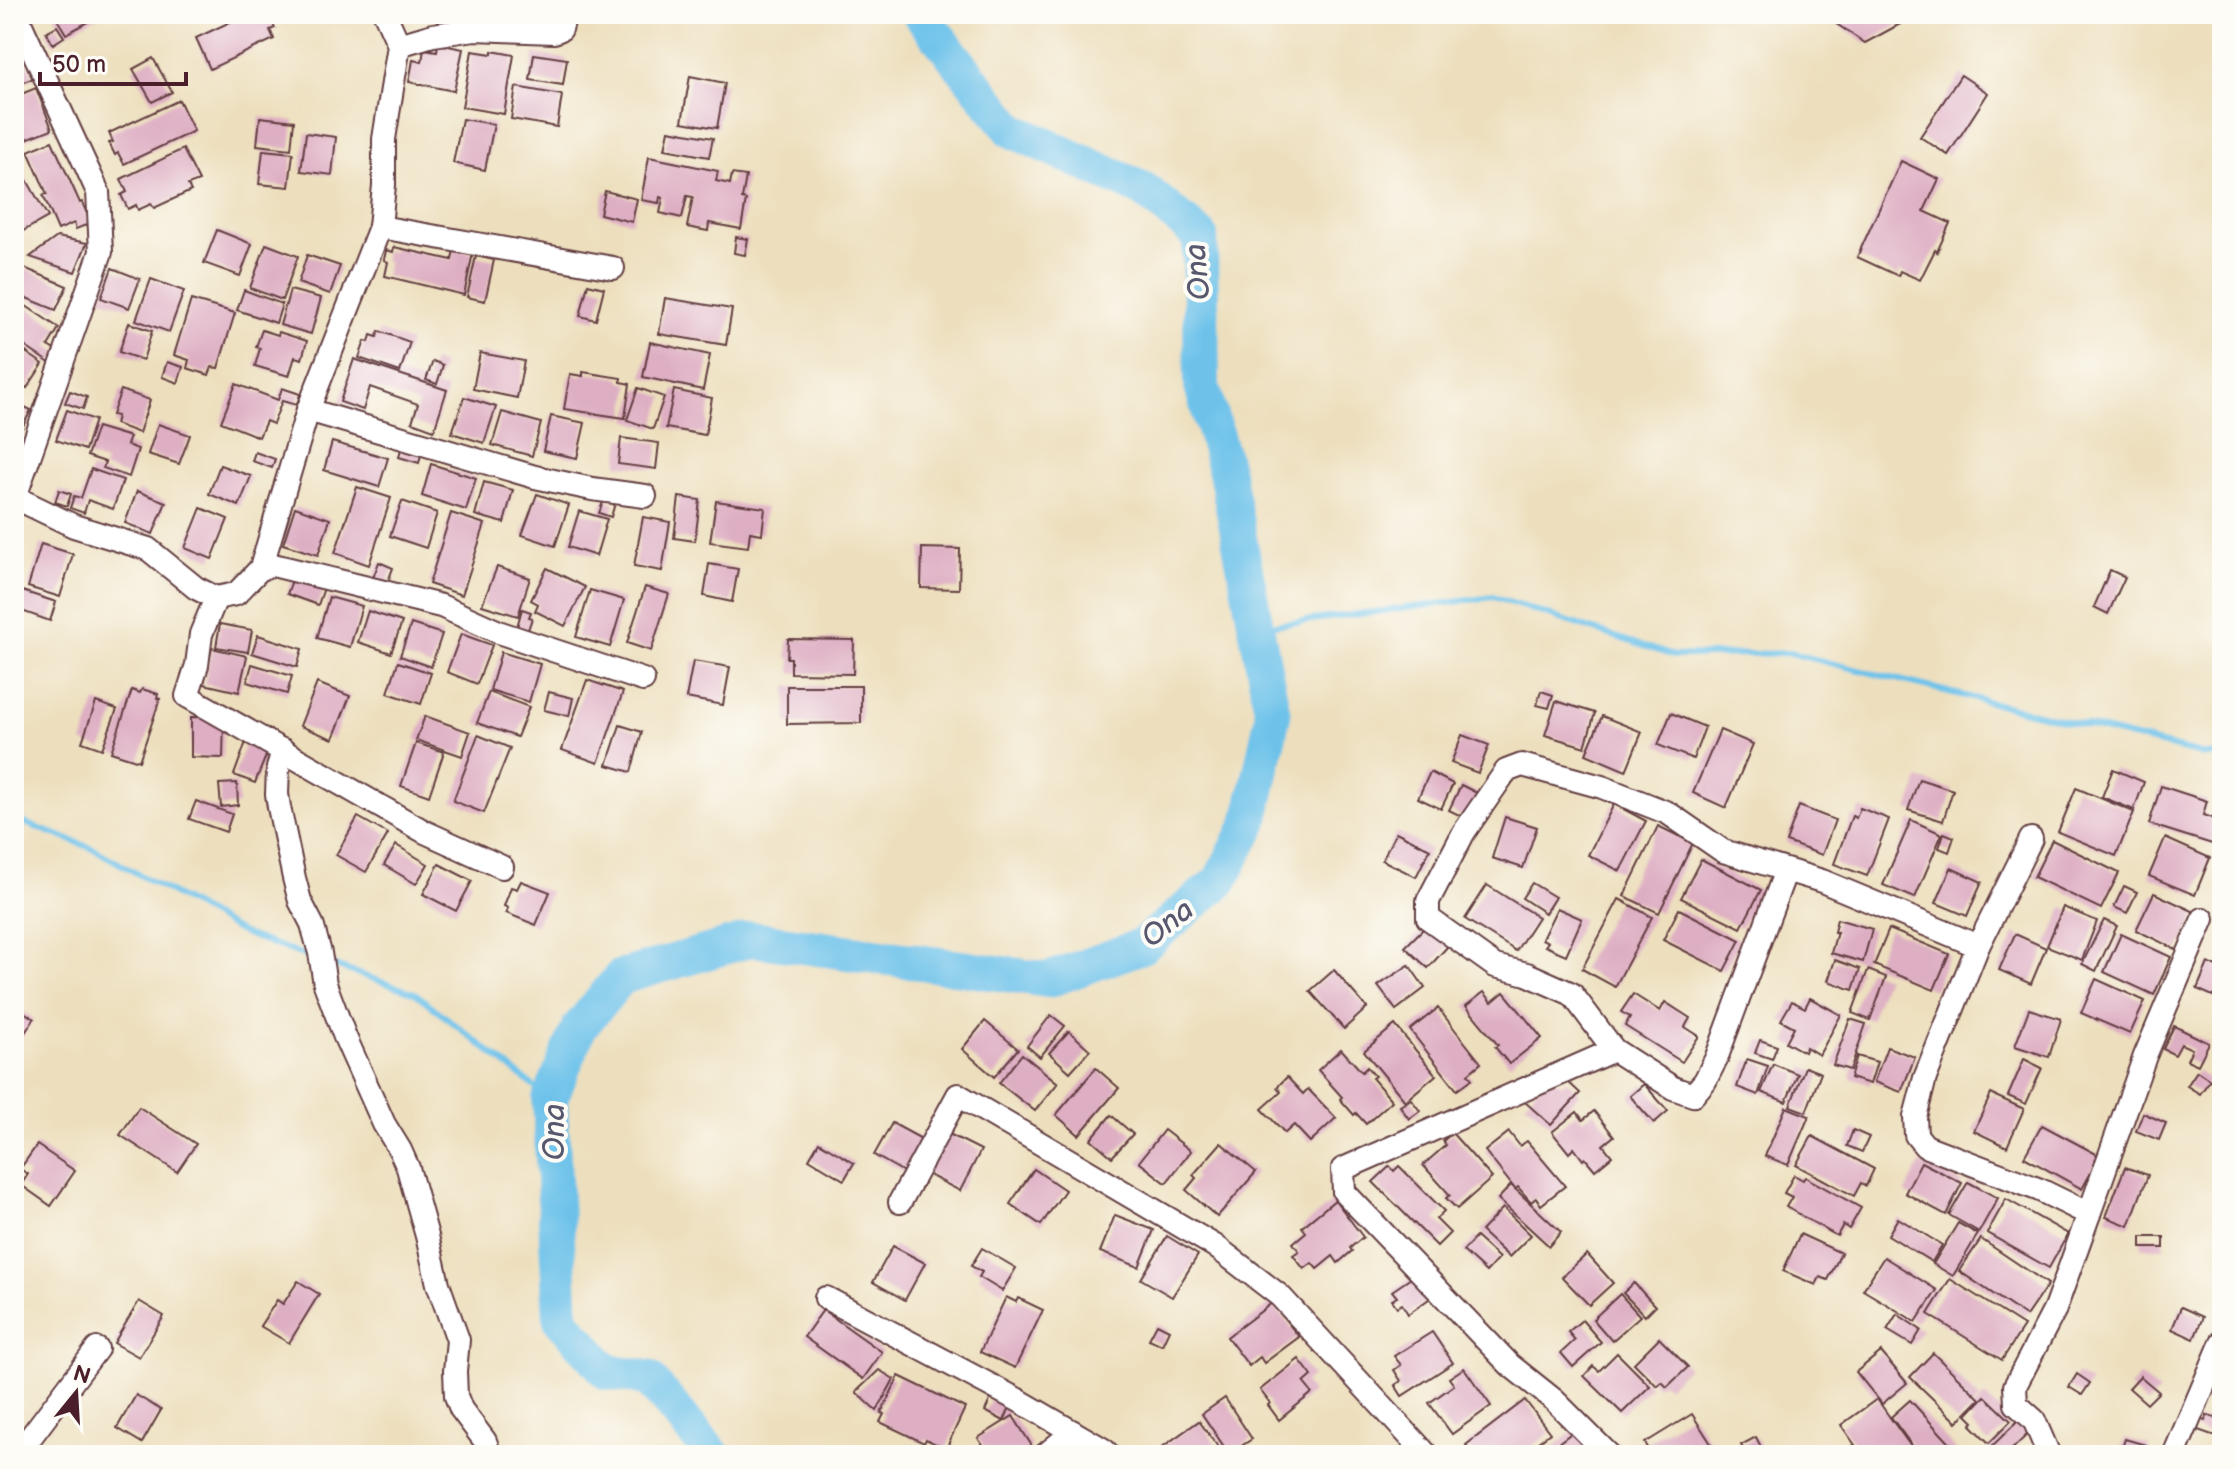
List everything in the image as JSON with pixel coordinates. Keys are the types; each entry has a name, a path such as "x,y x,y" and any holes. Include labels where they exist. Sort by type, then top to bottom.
{"street":[{"path":"16,14 98,192 101,252 15,497 74,526 148,549 196,588 216,598 236,594 261,568 308,410 380,227 384,139 399,45 385,14"},
{"path":"399,45 433,35 475,29 554,32 561,29 565,14"},
{"path":"380,227 613,268"},
{"path":"308,410 535,477 645,496"},
{"path":"261,568 273,565 441,606 501,633 643,680"},
{"path":"216,598 201,634 197,665 187,696 425,832 502,867"},
{"path":"283,750 278,768 277,794 300,901 312,924 325,984 345,1037 384,1124 408,1168 438,1284 458,1340 456,1396 467,1418 485,1441 490,1455"},
{"path":"1786,870 1716,1059 1705,1081 1693,1095 1673,1088 1614,1050 1572,994 1527,974 1495,966 1428,918 1428,901 1464,832 1506,771 1522,765 1602,787 1668,813 1723,851 1786,870 1822,881 1978,946"},
{"path":"2031,839 1978,946 1925,1078 1915,1117 1916,1135 1925,1146 2040,1190 2089,1214"},
{"path":"2049,1455 2034,1420 2016,1404 2015,1386 2055,1309 2145,1056 2203,919"},
{"path":"1609,1455 1554,1400 1510,1365 1344,1192 1343,1169 1614,1050"},
{"path":"900,1202 958,1095 1215,1246 1259,1279 1280,1296 1427,1455"},
{"path":"826,1298 1018,1400 1109,1455"},
{"path":"2174,1455 2222,1342"},
{"path":"17,1455 97,1349"},
{"path":"1045,1455 1073,1432"}],"building":[{"path":"54,14 102,14 66,34"},
{"path":"247,14 268,14 275,28 270,30 274,39 210,69 196,38"},
{"path":"1832,14 1903,14 1902,23 1865,43 1832,21"},
{"path":"57,26 64,37 53,44 46,32"},
{"path":"14,33 34,78 14,86"},
{"path":"438,44 463,49 454,91 409,82 413,60 422,62 424,49 437,51"},
{"path":"472,51 514,55 504,114 462,107"},
{"path":"534,54 567,59 563,85 530,80"},
{"path":"153,58 172,92 152,102 133,69"},
{"path":"1961,75 1988,93 1948,155 1920,137"},
{"path":"690,76 725,83 717,128 682,122"},
{"path":"516,87 562,95 557,127 511,119"},
{"path":"36,88 52,129 24,140 14,114 14,97"},
{"path":"179,100 194,131 124,164 118,153 115,155 109,143 113,142 109,133"},
{"path":"260,117 294,121 291,149 257,145"},
{"path":"462,119 494,124 485,170 453,163"},
{"path":"669,130 713,138 709,157 665,149"},
{"path":"306,133 336,137 332,175 301,171"},
{"path":"52,141 91,223 76,229 74,223 58,230 43,195 47,194 28,151"},
{"path":"183,149 199,181 188,185 191,191 154,208 151,204 138,210 136,205 128,209 121,195 127,192 121,179"},
{"path":"263,150 293,153 289,187 259,184"},
{"path":"649,157 718,171 716,181 730,184 732,174 746,176 741,229 709,223 708,231 687,227 693,197 687,196 682,218 660,213 663,198 660,197 659,203 641,200"},
{"path":"1901,161 1939,179 1924,211 1950,223 1920,280 1900,271 1898,276 1857,257"},
{"path":"24,175 48,217 14,236 14,180"},
{"path":"605,191 637,199 632,222 600,214"},
{"path":"217,230 252,244 240,276 204,263"},
{"path":"57,237 87,243 75,272 30,257"},
{"path":"736,237 748,239 745,255 734,253"},
{"path":"266,244 298,256 282,300 250,288"},
{"path":"394,247 452,260 454,249 473,253 464,295 385,276 388,262 384,260 386,250 393,252"},
{"path":"307,255 340,266 330,294 298,283"},
{"path":"476,256 494,260 485,301 467,297"},
{"path":"22,267 67,286 56,310 14,293"},
{"path":"112,268 140,279 129,308 101,298"},
{"path":"151,279 184,291 169,332 136,320"},
{"path":"588,284 604,288 596,320 580,316"},
{"path":"244,290 282,304 276,323 237,310"},
{"path":"290,290 321,298 311,334 280,325"},
{"path":"14,298 59,328 48,346 59,353 51,364 14,339"},
{"path":"665,298 732,309 726,345 659,334"},
{"path":"191,300 235,313 218,368 212,367 209,375 187,368 189,360 174,355"},
{"path":"129,323 152,331 143,360 119,352"},
{"path":"262,330 307,341 302,359 295,357 289,376 255,366 260,348 256,347"},
{"path":"379,331 410,342 400,372 359,358 365,341 369,342 371,335 377,337"},
{"path":"650,342 710,355 703,390 643,377"},
{"path":"14,344 43,364 27,388 14,379"},
{"path":"480,353 524,361 517,398 473,389"},
{"path":"354,359 447,390 434,430 412,422 418,404 370,387 363,410 340,402"},
{"path":"433,361 443,365 437,384 426,380"},
{"path":"167,362 183,367 178,383 162,377"},
{"path":"583,372 621,378 621,382 630,384 625,418 564,409 570,374 583,376"},
{"path":"236,384 278,400 282,388 300,394 297,405 282,401 273,424 266,421 259,437 221,422"},
{"path":"638,388 664,397 653,429 627,420"},
{"path":"121,390 150,400 139,433 115,424 117,416 112,415"},
{"path":"674,390 712,398 705,435 666,428"},
{"path":"70,391 87,397 83,409 65,403"},
{"path":"464,397 496,407 484,443 452,433"},
{"path":"14,402 31,410 19,434 14,431"},
{"path":"67,410 95,420 85,450 56,440"},
{"path":"502,412 541,423 532,456 492,445"},
{"path":"551,416 585,423 577,458 543,451"},
{"path":"158,424 190,435 179,464 148,454"},
{"path":"97,427 130,437 127,445 138,449 129,477 103,468 105,462 87,456"},
{"path":"621,438 659,443 656,469 618,464"},
{"path":"332,442 388,458 379,487 324,470"},
{"path":"402,445 422,450 419,463 399,457"},
{"path":"255,452 275,459 272,468 252,461"},
{"path":"431,464 476,478 466,510 422,496"},
{"path":"220,465 251,476 239,506 209,494"},
{"path":"91,469 123,480 113,509 88,500 84,513 70,508 74,496 81,498"},
{"path":"484,482 513,490 504,523 475,515"},
{"path":"357,487 391,498 369,565 335,553"},
{"path":"59,490 71,494 67,506 55,502"},
{"path":"137,491 166,502 153,534 125,523"},
{"path":"537,494 569,505 555,546 522,535"},
{"path":"679,497 700,500 695,541 674,538"},
{"path":"604,499 615,503 611,517 599,513"},
{"path":"402,501 437,513 426,548 390,536"},
{"path":"716,501 765,508 762,534 750,532 748,547 710,542"},
{"path":"295,507 330,519 318,555 283,544"},
{"path":"201,508 228,519 212,559 185,548"},
{"path":"579,511 607,519 596,556 568,547"},
{"path":"451,513 485,524 462,595 429,584"},
{"path":"643,517 670,522 662,571 634,566"},
{"path":"41,544 73,554 60,597 28,587"},
{"path":"922,548 960,549 959,589 921,588"},
{"path":"379,562 393,568 387,584 373,578"},
{"path":"709,564 738,569 732,602 704,596"},
{"path":"497,567 530,578 518,616 482,605"},
{"path":"547,568 585,587 565,626 535,611 538,604 531,600"},
{"path":"2110,570 2125,577 2108,614 2094,607"},
{"path":"293,578 324,588 318,605 287,594"},
{"path":"645,587 669,594 651,651 627,643"},
{"path":"590,590 624,600 610,647 576,637"},
{"path":"22,591 56,602 50,621 16,609"},
{"path":"329,597 362,606 350,647 317,638"},
{"path":"522,609 531,612 528,630 517,627"},
{"path":"368,611 402,622 391,653 358,642"},
{"path":"220,624 252,630 248,652 216,647"},
{"path":"411,624 442,634 431,667 400,656"},
{"path":"461,634 492,645 477,684 447,672"},
{"path":"258,635 302,649 297,667 252,653"},
{"path":"788,639 854,640 853,674 791,673 791,658 787,658"},
{"path":"212,648 247,656 239,692 204,684"},
{"path":"501,652 540,664 529,702 490,690"},
{"path":"693,661 730,667 723,705 686,698"},
{"path":"398,662 431,673 421,704 388,693"},
{"path":"252,664 292,676 287,694 247,682"},
{"path":"587,680 623,692 598,763 562,750"},
{"path":"317,683 350,696 333,739 300,726"},
{"path":"787,686 861,686 861,723 787,724"},
{"path":"142,689 158,694 157,698 160,699 139,761 111,752 132,690 140,693"},
{"path":"1541,691 1553,695 1549,708 1537,705"},
{"path":"489,692 529,707 517,737 477,723"},
{"path":"549,692 573,698 569,716 544,710"},
{"path":"1556,701 1595,713 1585,747 1545,735"},
{"path":"96,702 117,709 102,749 82,742"},
{"path":"1671,713 1705,727 1693,759 1658,745"},
{"path":"425,716 470,732 462,756 416,740"},
{"path":"1602,716 1642,732 1626,771 1586,754"},
{"path":"191,717 224,718 223,758 191,757"},
{"path":"620,725 642,732 631,772 607,765"},
{"path":"1720,730 1753,744 1726,808 1693,793"},
{"path":"478,735 510,748 484,813 453,801"},
{"path":"1462,735 1489,745 1478,773 1451,763"},
{"path":"246,742 268,751 255,783 234,775"},
{"path":"416,743 444,752 429,796 401,786"},
{"path":"2113,769 2144,782 2134,810 2102,797"},
{"path":"1430,772 1453,784 1441,809 1418,798"},
{"path":"1919,779 1953,790 1943,821 1908,810"},
{"path":"237,783 238,805 221,807 219,784"},
{"path":"1461,785 1481,795 1469,820 1449,810"},
{"path":"2161,786 2207,801 2203,815 2220,821 2212,844 2149,824"},
{"path":"2076,788 2134,812 2116,856 2058,832"},
{"path":"196,801 232,814 226,832 189,819"},
{"path":"1614,804 1646,821 1620,871 1588,855"},
{"path":"1799,806 1835,820 1822,855 1786,842"},
{"path":"1860,808 1889,819 1867,876 1834,864 1852,816 1856,818"},
{"path":"358,817 388,834 366,872 336,855"},
{"path":"1505,817 1537,827 1523,868 1492,858"},
{"path":"1911,820 1942,834 1915,898 1883,885"},
{"path":"1658,826 1693,843 1659,913 1624,896"},
{"path":"1396,832 1430,849 1416,877 1382,860"},
{"path":"1944,833 1954,837 1949,852 1939,848"},
{"path":"2165,838 2210,858 2195,895 2149,876"},
{"path":"2052,840 2119,873 2101,909 2034,877"},
{"path":"396,845 428,864 416,884 384,865"},
{"path":"1701,859 1761,890 1741,928 1681,898"},
{"path":"439,864 472,881 456,911 423,894"},
{"path":"1951,868 1982,882 1967,916 1936,903"},
{"path":"521,881 550,892 536,925 506,913 508,908 504,906 511,887 517,889"},
{"path":"1532,883 1555,897 1545,913 1522,898"},
{"path":"1487,885 1538,917 1516,951 1465,919"},
{"path":"2124,886 2137,892 2127,913 2114,907"},
{"path":"2154,893 2197,913 2179,951 2136,930"},
{"path":"1619,899 1652,917 1615,987 1582,969"},
{"path":"2063,907 2097,921 2082,960 2047,946"},
{"path":"1557,908 1582,919 1566,955 1545,946 1548,942 1542,939"},
{"path":"1679,909 1740,940 1724,971 1663,940"},
{"path":"1837,919 1872,929 1863,962 1831,953"},
{"path":"2104,920 2117,926 2096,971 2082,964"},
{"path":"1426,926 1448,946 1428,968 1405,947"},
{"path":"1889,929 1949,954 1934,990 1874,965"},
{"path":"2015,934 2046,948 2031,984 1999,970"},
{"path":"2121,934 2171,957 2154,995 2104,972"},
{"path":"1835,960 1860,969 1853,990 1828,981"},
{"path":"2208,963 2222,969 2222,982 2215,997 2197,989"},
{"path":"1409,965 1425,988 1396,1010 1378,986"},
{"path":"1334,970 1367,1008 1344,1029 1310,991"},
{"path":"1868,970 1886,977 1870,1020 1852,1013"},
{"path":"2096,979 2145,1001 2130,1034 2081,1013"},
{"path":"1484,992 1492,1002 1504,992 1542,1038 1509,1064 1495,1047 1498,1045 1466,1006"},
{"path":"1633,994 1660,1011 1665,1002 1690,1018 1685,1027 1699,1036 1682,1062 1625,1026 1630,1017 1621,1012"},
{"path":"1810,998 1841,1015 1819,1055 1806,1047 1804,1052 1786,1042 1794,1027 1781,1020 1792,1001 1805,1008"},
{"path":"14,1005 34,1019 14,1049"},
{"path":"1438,1008 1481,1063 1468,1074 1472,1079 1457,1090 1410,1030"},
{"path":"2029,1009 2061,1019 2049,1057 2015,1046"},
{"path":"1051,1015 1065,1026 1040,1057 1027,1046"},
{"path":"1850,1019 1866,1024 1850,1070 1833,1065"},
{"path":"985,1021 1018,1049 994,1077 962,1049"},
{"path":"1395,1025 1436,1075 1405,1101 1364,1051"},
{"path":"2174,1026 2209,1043 2198,1065 2187,1060 2192,1049 2181,1044 2175,1055 2163,1049"},
{"path":"1069,1031 1090,1050 1070,1072 1049,1053"},
{"path":"1760,1040 1777,1046 1772,1059 1755,1053"},
{"path":"1887,1047 1915,1057 1901,1092 1874,1082"},
{"path":"1341,1049 1362,1072 1367,1067 1375,1076 1372,1078 1392,1101 1366,1124 1356,1113 1354,1115 1318,1070"},
{"path":"1022,1054 1058,1083 1035,1111 999,1083"},
{"path":"1857,1056 1877,1062 1870,1084 1850,1078"},
{"path":"1747,1059 1768,1066 1758,1095 1737,1087"},
{"path":"2024,1059 2042,1068 2026,1104 2008,1096"},
{"path":"1773,1064 1798,1074 1786,1102 1761,1092"},
{"path":"1805,1067 1821,1073 1806,1112 1790,1106"},
{"path":"1096,1068 1119,1088 1079,1135 1056,1115"},
{"path":"2197,1071 2210,1080 2200,1094 2187,1086"},
{"path":"1287,1077 1303,1094 1308,1089 1336,1118 1310,1142 1294,1125 1285,1133 1262,1109 1281,1092 1277,1087"},
{"path":"1556,1080 1562,1085 1566,1080 1580,1093 1551,1125 1525,1102 1542,1083"},
{"path":"1644,1084 1668,1111 1654,1123 1630,1096"},
{"path":"1991,1094 2024,1109 2007,1147 1974,1131"},
{"path":"1411,1099 1420,1111 1409,1119 1400,1106"},
{"path":"139,1107 196,1144 177,1172 120,1135"},
{"path":"1786,1107 1809,1116 1788,1165 1765,1156"},
{"path":"1594,1111 1614,1136 1603,1145 1612,1156 1595,1170 1574,1148 1569,1153 1552,1132 1577,1112 1583,1120"},
{"path":"2143,1113 2166,1123 2159,1140 2136,1131"},
{"path":"1111,1115 1133,1134 1112,1157 1091,1139"},
{"path":"892,1123 927,1142 909,1175 874,1155"},
{"path":"2042,1125 2100,1156 2082,1189 2024,1157"},
{"path":"1164,1130 1191,1151 1166,1183 1139,1162"},
{"path":"1853,1130 1869,1137 1862,1152 1847,1146"},
{"path":"945,1132 981,1150 960,1191 923,1172"},
{"path":"1509,1132 1520,1146 1527,1141 1565,1186 1541,1205 1536,1198 1531,1202 1518,1187 1515,1189 1485,1151"},
{"path":"1452,1133 1492,1178 1457,1209 1446,1198 1450,1195 1423,1165 1446,1145 1443,1141"},
{"path":"1812,1136 1874,1169 1866,1186 1861,1183 1854,1196 1796,1165"},
{"path":"819,1142 854,1163 844,1180 809,1159"},
{"path":"1221,1143 1256,1172 1217,1217 1186,1190 1196,1178 1193,1175"},
{"path":"37,1145 75,1171 51,1206 21,1185 28,1174 20,1169"},
{"path":"1921,1162 1962,1183 1946,1215 1905,1193"},
{"path":"1390,1166 1394,1171 1399,1166 1444,1211 1436,1219 1450,1233 1437,1246 1373,1182"},
{"path":"2125,1167 2148,1175 2129,1226 2106,1217"},
{"path":"1034,1169 1065,1190 1041,1225 1010,1204"},
{"path":"1794,1175 1803,1180 1805,1177 1861,1208 1849,1229 1843,1225 1837,1236 1786,1207 1792,1197 1784,1193"},
{"path":"1968,1182 1998,1198 1979,1232 1949,1215"},
{"path":"1511,1185 1561,1232 1549,1246 1498,1199"},
{"path":"2006,1199 2068,1234 2049,1268 1987,1233"},
{"path":"1335,1200 1363,1237 1338,1263 1333,1256 1317,1269 1312,1263 1304,1269 1293,1255 1299,1251 1293,1243 1306,1232 1302,1227"},
{"path":"1503,1208 1531,1235 1509,1257 1481,1231"},
{"path":"1115,1215 1154,1230 1139,1267 1100,1252"},
{"path":"1898,1218 1942,1245 1932,1262 1888,1235"},
{"path":"1958,1223 1978,1234 1953,1276 1933,1264"},
{"path":"1800,1234 1841,1253 1828,1280 1820,1277 1816,1285 1783,1271"},
{"path":"1167,1236 1198,1255 1172,1297 1141,1279"},
{"path":"1476,1237 1499,1258 1486,1272 1463,1251"},
{"path":"2141,1237 2164,1237 2164,1248 2141,1248"},
{"path":"1981,1239 2048,1284 2026,1316 1959,1271"},
{"path":"893,1246 925,1263 905,1300 873,1282"},
{"path":"982,1248 1016,1268 1002,1291 979,1277 982,1272 971,1266"},
{"path":"1587,1254 1613,1283 1589,1305 1562,1277"},
{"path":"1884,1257 1937,1290 1916,1322 1863,1290"},
{"path":"1417,1274 1433,1296 1408,1314 1402,1304 1397,1307 1392,1300 1397,1297 1392,1291"},
{"path":"1950,1279 2024,1326 2002,1360 1928,1314"},
{"path":"298,1281 319,1294 289,1343 260,1326 277,1300 283,1304"},
{"path":"1634,1283 1655,1306 1645,1316 1623,1293"},
{"path":"1620,1294 1640,1316 1612,1341 1593,1319"},
{"path":"1006,1297 1016,1302 1018,1298 1043,1310 1015,1368 980,1352"},
{"path":"139,1301 164,1316 139,1357 114,1343"},
{"path":"1272,1303 1299,1337 1264,1363 1260,1357 1249,1366 1227,1337"},
{"path":"2181,1307 2203,1317 2194,1339 2172,1329"},
{"path":"823,1310 882,1352 863,1379 804,1337"},
{"path":"1897,1314 1921,1330 1912,1345 1887,1330"},
{"path":"1582,1320 1601,1342 1573,1367 1561,1353 1575,1340 1568,1332"},
{"path":"1157,1324 1169,1330 1162,1345 1149,1339"},
{"path":"1432,1332 1453,1363 1402,1396 1395,1385 1401,1381 1394,1370 1401,1365 1394,1356"},
{"path":"1659,1338 1688,1367 1667,1387 1662,1382 1657,1386 1634,1363"},
{"path":"1881,1352 1907,1383 1882,1404 1856,1372"},
{"path":"1617,1353 1650,1386 1622,1413 1584,1376 1593,1366 1599,1371"},
{"path":"1933,1353 1980,1399 1957,1422 1910,1377"},
{"path":"1299,1359 1312,1376 1304,1383 1312,1393 1279,1420 1260,1390"},
{"path":"1464,1368 1491,1406 1452,1434 1429,1403 1454,1385 1449,1378"},
{"path":"879,1370 894,1379 877,1411 856,1392"},
{"path":"2077,1374 2090,1383 2082,1395 2069,1387"},
{"path":"899,1376 965,1408 946,1449 926,1439 924,1443 880,1422 884,1414 881,1413"},
{"path":"2140,1376 2159,1392 2147,1404 2129,1388"},
{"path":"136,1395 161,1410 142,1443 117,1428"},
{"path":"1985,1396 2011,1421 1989,1443 1971,1425 1974,1422 1967,1415"},
{"path":"991,1398 1010,1407 1004,1421 985,1411"},
{"path":"1225,1398 1252,1439 1229,1454 1202,1414"},
{"path":"1877,1399 1917,1455 1857,1455 1851,1447 1855,1445 1841,1425"},
{"path":"1525,1400 1550,1433 1521,1455 1474,1455 1466,1445"},
{"path":"1910,1400 1956,1450 1950,1455 1919,1455 1891,1417"},
{"path":"1692,1414 1715,1450 1707,1455 1653,1455 1645,1443"},
{"path":"2207,1415 2221,1420 2215,1436 2195,1429 2199,1419 2206,1421"},
{"path":"1013,1416 1032,1446 1019,1455 989,1455 978,1438"},
{"path":"2021,1418 2032,1430 2006,1455 1996,1455 1990,1448"},
{"path":"1199,1421 1224,1455 1162,1455 1158,1450"},
{"path":"1578,1428 1597,1455 1559,1455 1553,1447"},
{"path":"1756,1437 1765,1455 1746,1455 1741,1445"},
{"path":"2125,1439 2149,1446 2146,1455 2120,1454"}],"waterway":[{"name":"Ona","path":"713,1455 648,1378 607,1372 561,1319 550,1099 579,1028 621,977 752,939 1048,980 1142,946 1220,881 1250,824 1273,715 1227,476 1202,386 1200,236 1144,190 1012,130 920,14"},
{"path":"1257,627 1493,597 1674,656 1790,653 2205,755 2222,755"},
{"path":"14,819 94,849 242,933 314,959"},
{"path":"329,964 415,993 550,1099"}]}
